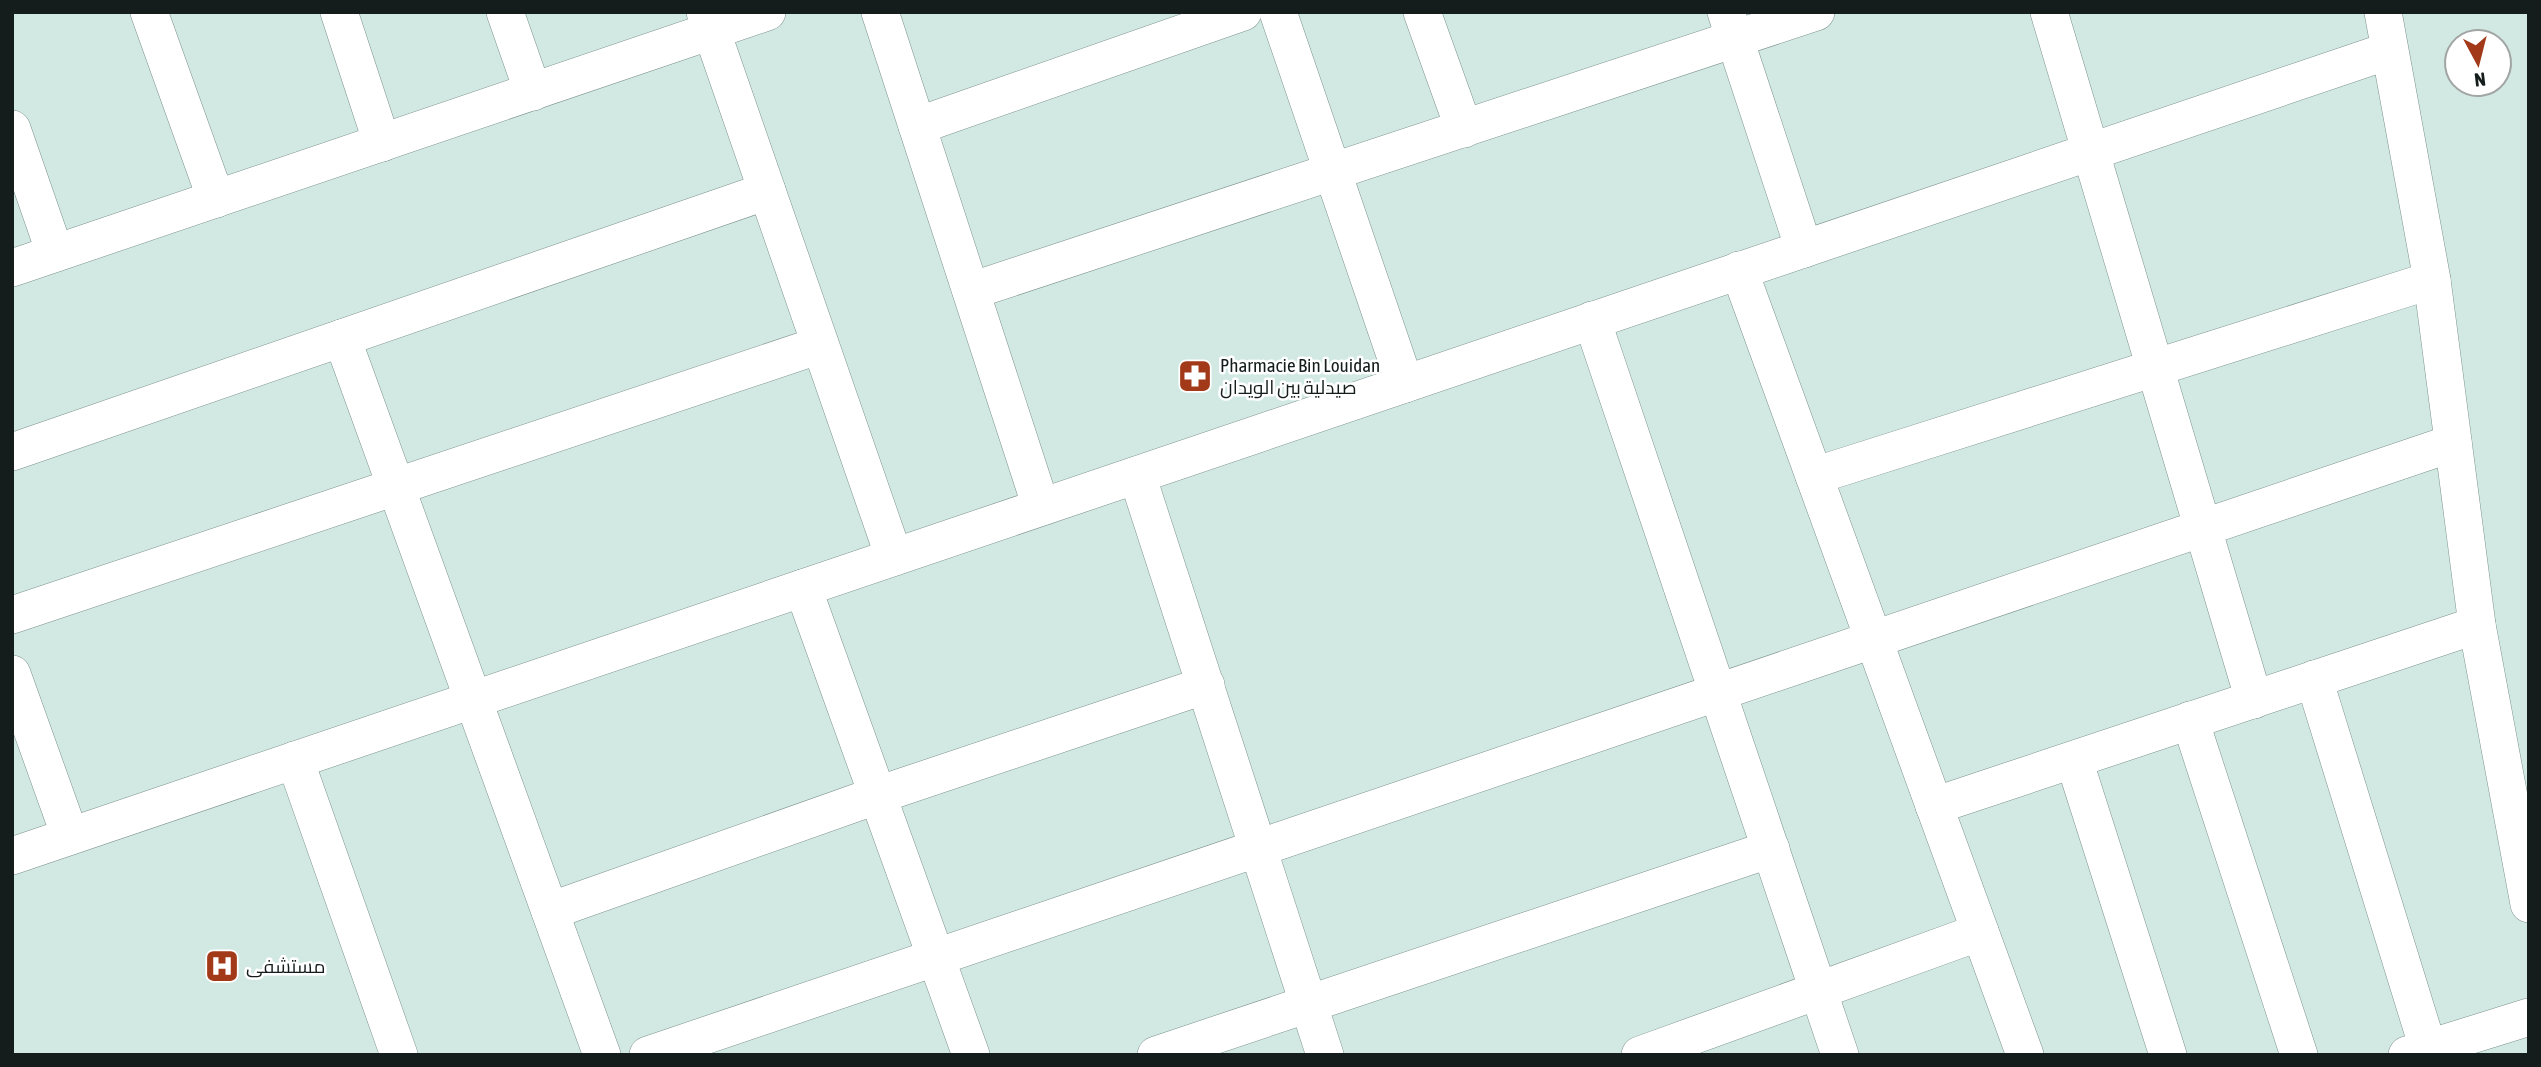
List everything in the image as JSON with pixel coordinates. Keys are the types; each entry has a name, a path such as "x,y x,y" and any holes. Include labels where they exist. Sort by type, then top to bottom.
{"street":[{"path":"149,12 216,199"},
{"path":"339,12 382,143"},
{"path":"505,12 533,92"},
{"path":"12,268 533,92 708,22 767,12"},
{"path":"880,12 1041,507"},
{"path":"917,126 1243,12"},
{"path":"1278,12 1405,384"},
{"path":"1422,12 1464,129"},
{"path":"971,291 1464,129 1730,26 1816,12"},
{"path":"2049,12 2253,700"},
{"path":"2383,12 2432,280 2477,625 2529,904"},
{"path":"708,22 894,557"},
{"path":"1730,26 1804,249"},
{"path":"12,856 2388,51"},
{"path":"12,129 55,253"},
{"path":"12,452 767,191"},
{"path":"1740,270 2025,1055"},
{"path":"1814,476 2432,280"},
{"path":"1592,320 1840,1055"},
{"path":"342,338 602,1055"},
{"path":"12,615 820,345"},
{"path":"648,1055 2453,443"},
{"path":"1138,475 1325,1055"},
{"path":"803,588 971,1055"},
{"path":"1934,806 2477,625"},
{"path":"12,674 70,836"},
{"path":"2314,679 2417,1051 2529,1017"},
{"path":"550,911 878,795 1206,685"},
{"path":"2190,720 2299,1055"},
{"path":"295,760 399,1055"},
{"path":"2074,760 2168,1055"},
{"path":"1156,1055 1771,849"},
{"path":"1658,1052 1818,990 1980,932"}],"place":[{"name":"Pharmacie Bin Louidan صيدلية بين الويدان","path":"1195,376"},
{"name":"مستشفى","path":"222,966"}]}
